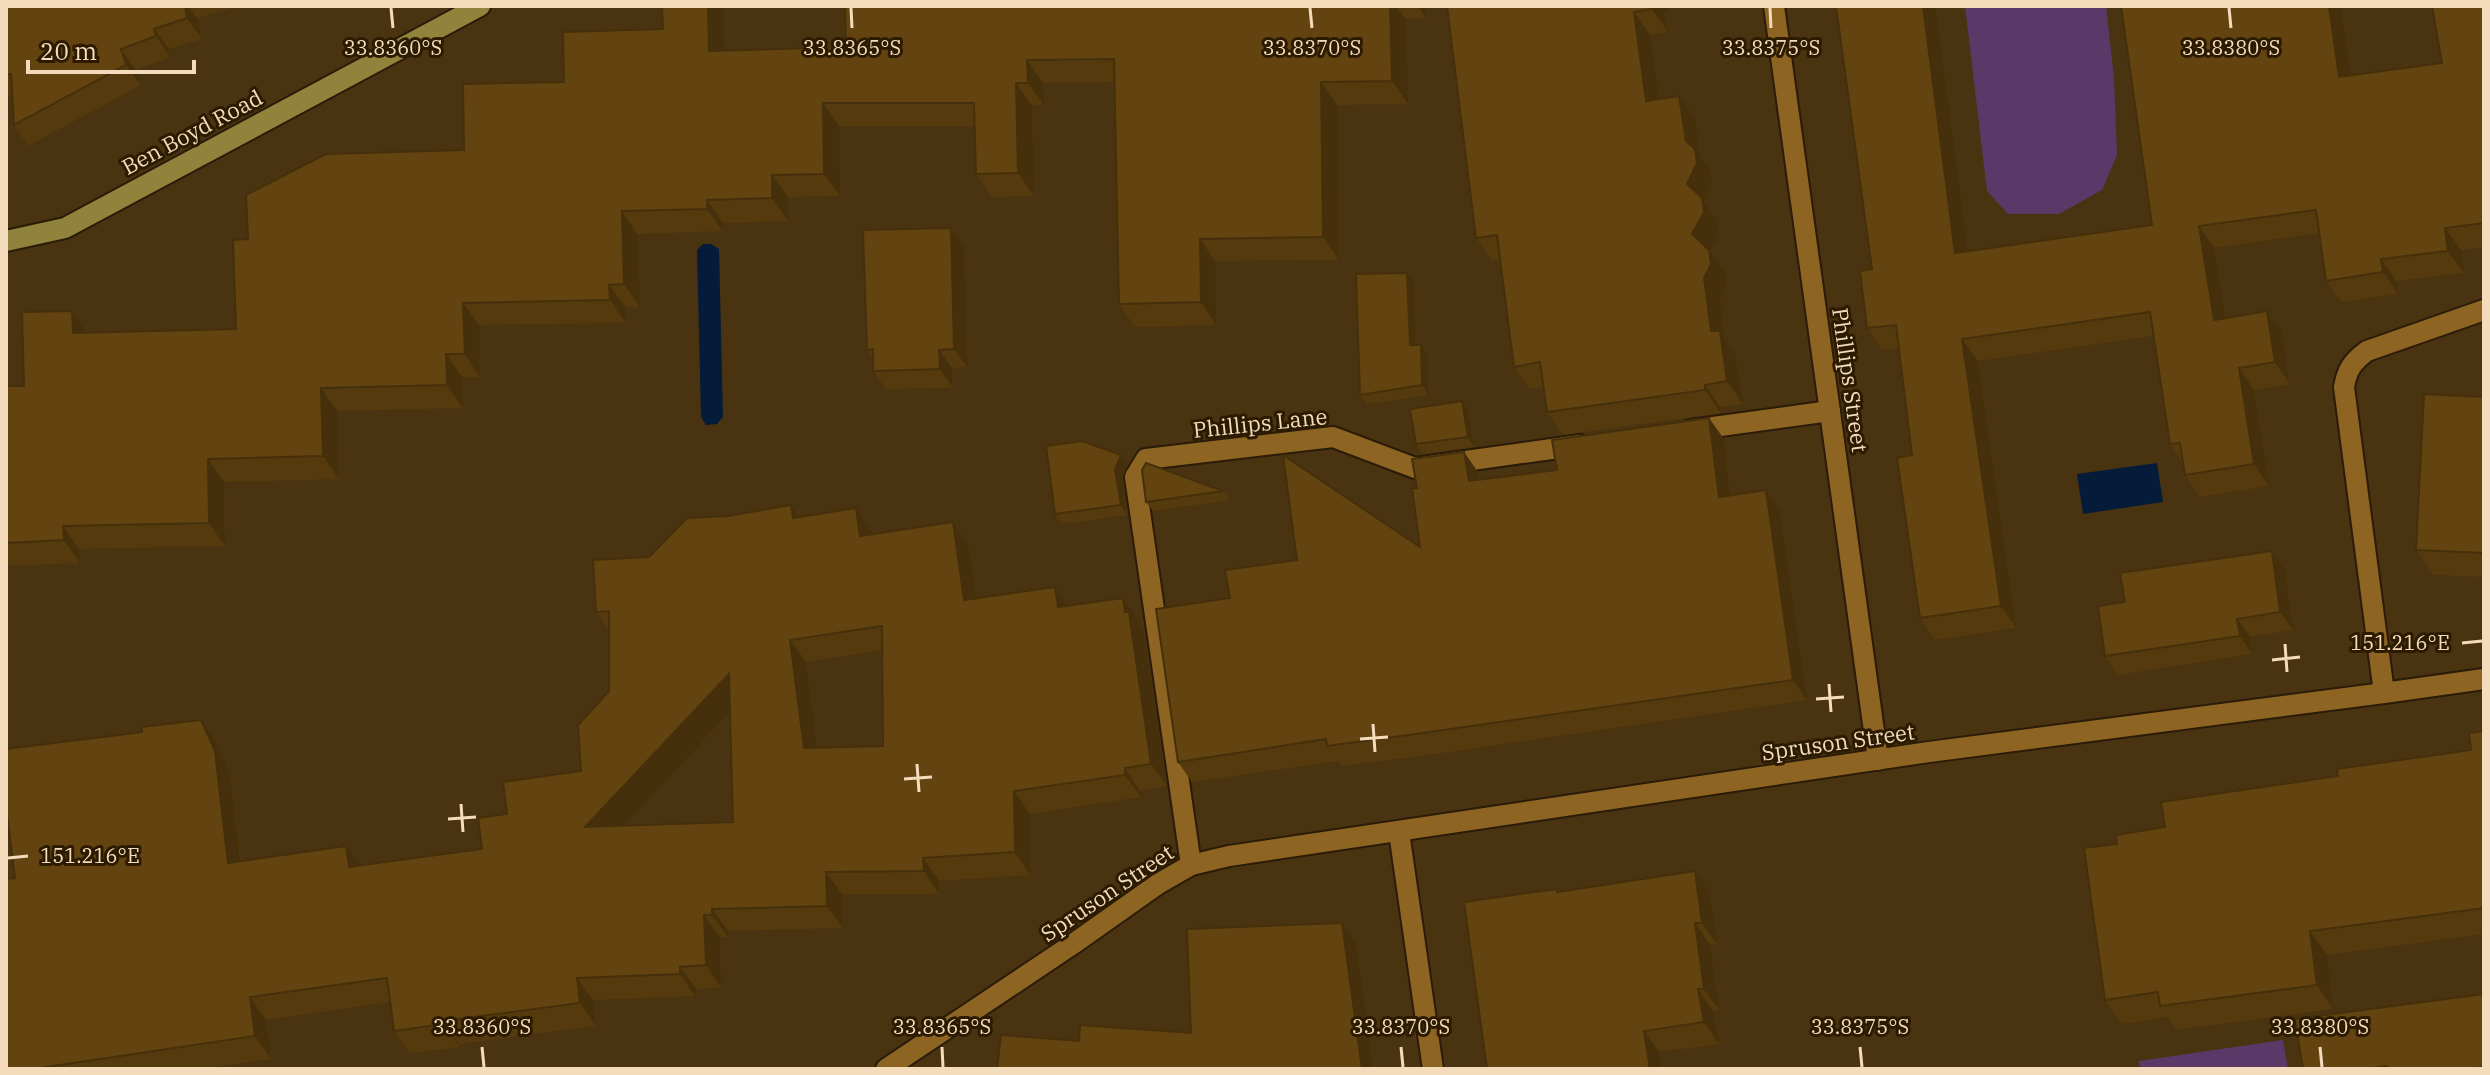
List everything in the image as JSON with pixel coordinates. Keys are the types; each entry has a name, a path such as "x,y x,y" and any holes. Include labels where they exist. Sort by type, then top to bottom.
{"street":[{"name":"Ben Boyd Road","path":"6,241 65,228 480,6"},
{"name":"Phillips Street","path":"1774,6 1878,760"},
{"path":"2384,693 2344,387 2347,372 2354,360 2367,351 2484,310"},
{"path":"1675,432 1830,411"},
{"name":"Phillips Lane","path":"1191,865 1135,477 1146,459 1333,437 1415,468 1599,443"},
{"name":"Spruson Street","path":"886,1069 1158,884 1191,865 1229,856 1878,760 2484,679"},
{"path":"1399,832 1433,1069"}],"shaded area":[{"path":"1965,6 2106,6 2114,78 2117,155 2102,190 2059,214 2008,214 1987,191"},
{"path":"2283,1040 2288,1069 2140,1069 2139,1061"}],"water":[{"path":"703,244 719,249 723,417 717,424 706,425 701,417 697,250"},
{"path":"2157,463 2163,502 2083,514 2077,474"}],"building":[{"path":"6,6 185,6 187,18 154,29 156,36 121,49 126,65 14,125 11,74 6,74"},
{"path":"662,6 708,6 709,51 846,47 845,6 1390,6 1392,81 1321,82 1323,237 1200,239 1201,302 1119,304 1114,59 1027,60 1028,83 1016,83 1018,173 976,174 974,103 823,103 824,174 772,175 772,198 707,200 707,209 622,211 624,284 609,285 610,300 463,303 465,354 446,354 447,385 321,388 323,456 208,459 209,523 63,526 64,540 6,543 6,386 24,386 22,312 72,311 73,333 236,329 233,240 248,239 246,195 326,154 464,150 463,84 564,82 563,32 663,29"},
{"path":"1447,6 1652,6 1652,9 1634,12 1646,101 1679,96 1686,141 1695,149 1697,163 1687,184 1702,198 1704,212 1692,234 1709,250 1711,264 1704,278 1711,331 1720,331 1727,381 1705,385 1705,390 1547,412 1540,362 1514,367 1497,235 1476,238"},
{"path":"1836,6 1923,6 1955,253 2152,225 2121,6 2329,6 2339,77 2442,63 2432,6 2484,6 2484,223 2445,228 2448,251 2381,259 2383,272 2326,281 2316,210 2199,226 2214,320 2267,311 2275,362 2239,368 2254,464 2185,475 2180,443 2170,444 2150,312 1962,339 2001,606 1920,618 1897,458 1912,455 1896,325 1867,328 1860,271 1872,269"},
{"path":"951,228 954,349 939,350 940,369 873,371 873,349 867,350 863,230"},
{"path":"1407,273 1410,345 1421,345 1422,385 1360,395 1356,274"},
{"path":"2424,394 2484,397 2484,553 2416,550"},
{"path":"1462,401 1468,437 1416,444 1410,409"},
{"path":"1709,418 1719,497 1766,490 1793,680 1327,746 1326,739 1178,762 1156,609 1230,598 1225,570 1297,560 1283,455 1420,547 1412,488 1417,488 1412,459 1464,452 1469,481 1557,470 1552,440"},
{"path":"1082,441 1121,455 1115,469 1121,505 1055,514 1046,446"},
{"path":"1146,463 1223,491 1146,502 1142,470"},
{"path":"791,505 793,518 856,508 860,536 953,522 964,600 1055,587 1058,607 1123,598 1125,612 1129,612 1151,764 1125,768 1125,775 1014,791 1015,852 923,858 924,871 826,872 827,906 712,909 712,915 704,915 706,965 680,967 680,974 577,978 580,1003 444,1021 444,1024 394,1031 387,978 250,997 255,1036 33,1069 6,1069 6,879 15,878 6,807 6,749 142,732 142,727 201,720 215,751 228,863 346,846 349,867 482,849 478,818 507,814 503,782 581,771 578,725 609,691 609,611 596,612 593,560 649,557 687,518 728,516","holes":["882,626 883,746 804,748 790,640","729,674 733,822 585,827"]},
{"path":"2272,551 2280,612 2237,619 2240,636 2105,656 2098,606 2125,602 2120,573"},
{"path":"2484,731 2484,908 2310,931 2317,985 2160,1006 2158,992 2105,1000 2084,848 2117,844 2116,835 2165,827 2161,802 2338,776 2337,769 2471,750 2469,733"},
{"path":"1695,871 1702,923 1695,923 1704,989 1698,989 1704,1022 1644,1031 1650,1069 1487,1069 1464,902 1557,889 1557,892"},
{"path":"1342,923 1362,1069 997,1069 1001,1035 1079,1041 1080,1025 1191,1033 1187,929"},
{"path":"2484,994 2484,1067 2303,1069 2295,1019"}]}
